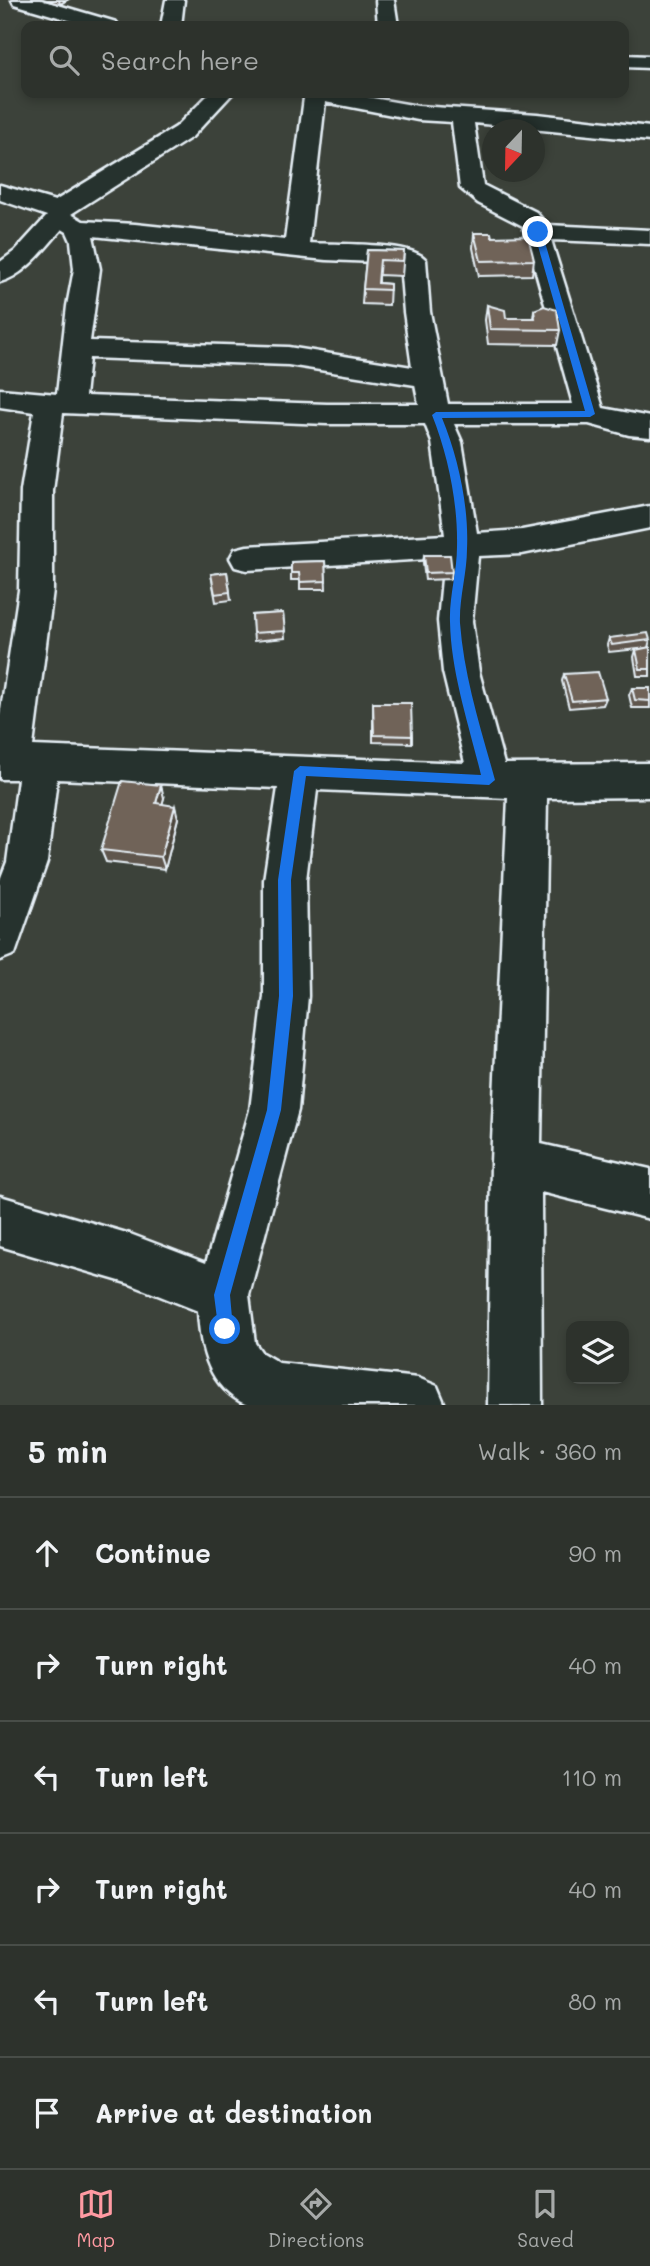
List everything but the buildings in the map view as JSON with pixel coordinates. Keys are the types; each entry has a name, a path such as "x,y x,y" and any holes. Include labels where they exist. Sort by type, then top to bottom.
{"street":[{"path":"21,0 91,21"},
{"path":"172,21 175,0"},
{"path":"385,0 387,21"},
{"path":"629,61 650,62"},
{"path":"0,274 65,218 184,132 217,98"},
{"path":"296,248 321,98"},
{"path":"338,98 388,110 650,134"},
{"path":"462,116 472,188 493,202 524,214 534,223 538,232 590,414"},
{"path":"0,192 65,218 135,231 411,258 428,378 455,478 462,548 455,621 461,672 508,781 524,981 515,1162 513,1405"},
{"path":"0,940 27,862 17,763 36,590 37,491 60,403 78,349 80,306 87,269 83,242 65,218"},
{"path":"538,232 650,237"},
{"path":"78,349 288,356 428,378"},
{"path":"0,398 279,413 590,414 629,425 650,427"},
{"path":"247,558 462,548 522,542 650,517"},
{"path":"17,763 300,771 508,781 650,780"},
{"path":"300,771 285,880 286,996 274,1110 222,1295 225,1329 231,1356 243,1372 262,1384 285,1393 418,1405"},
{"path":"515,1162 650,1194"},
{"path":"0,1221 130,1259 222,1295"}],"route":[{"path":"225,1329 222,1295 274,1110 286,996 285,880 300,771 489,780 461,672 455,621 462,548 460,516 447,442 436,415 590,414 538,232"}]}
